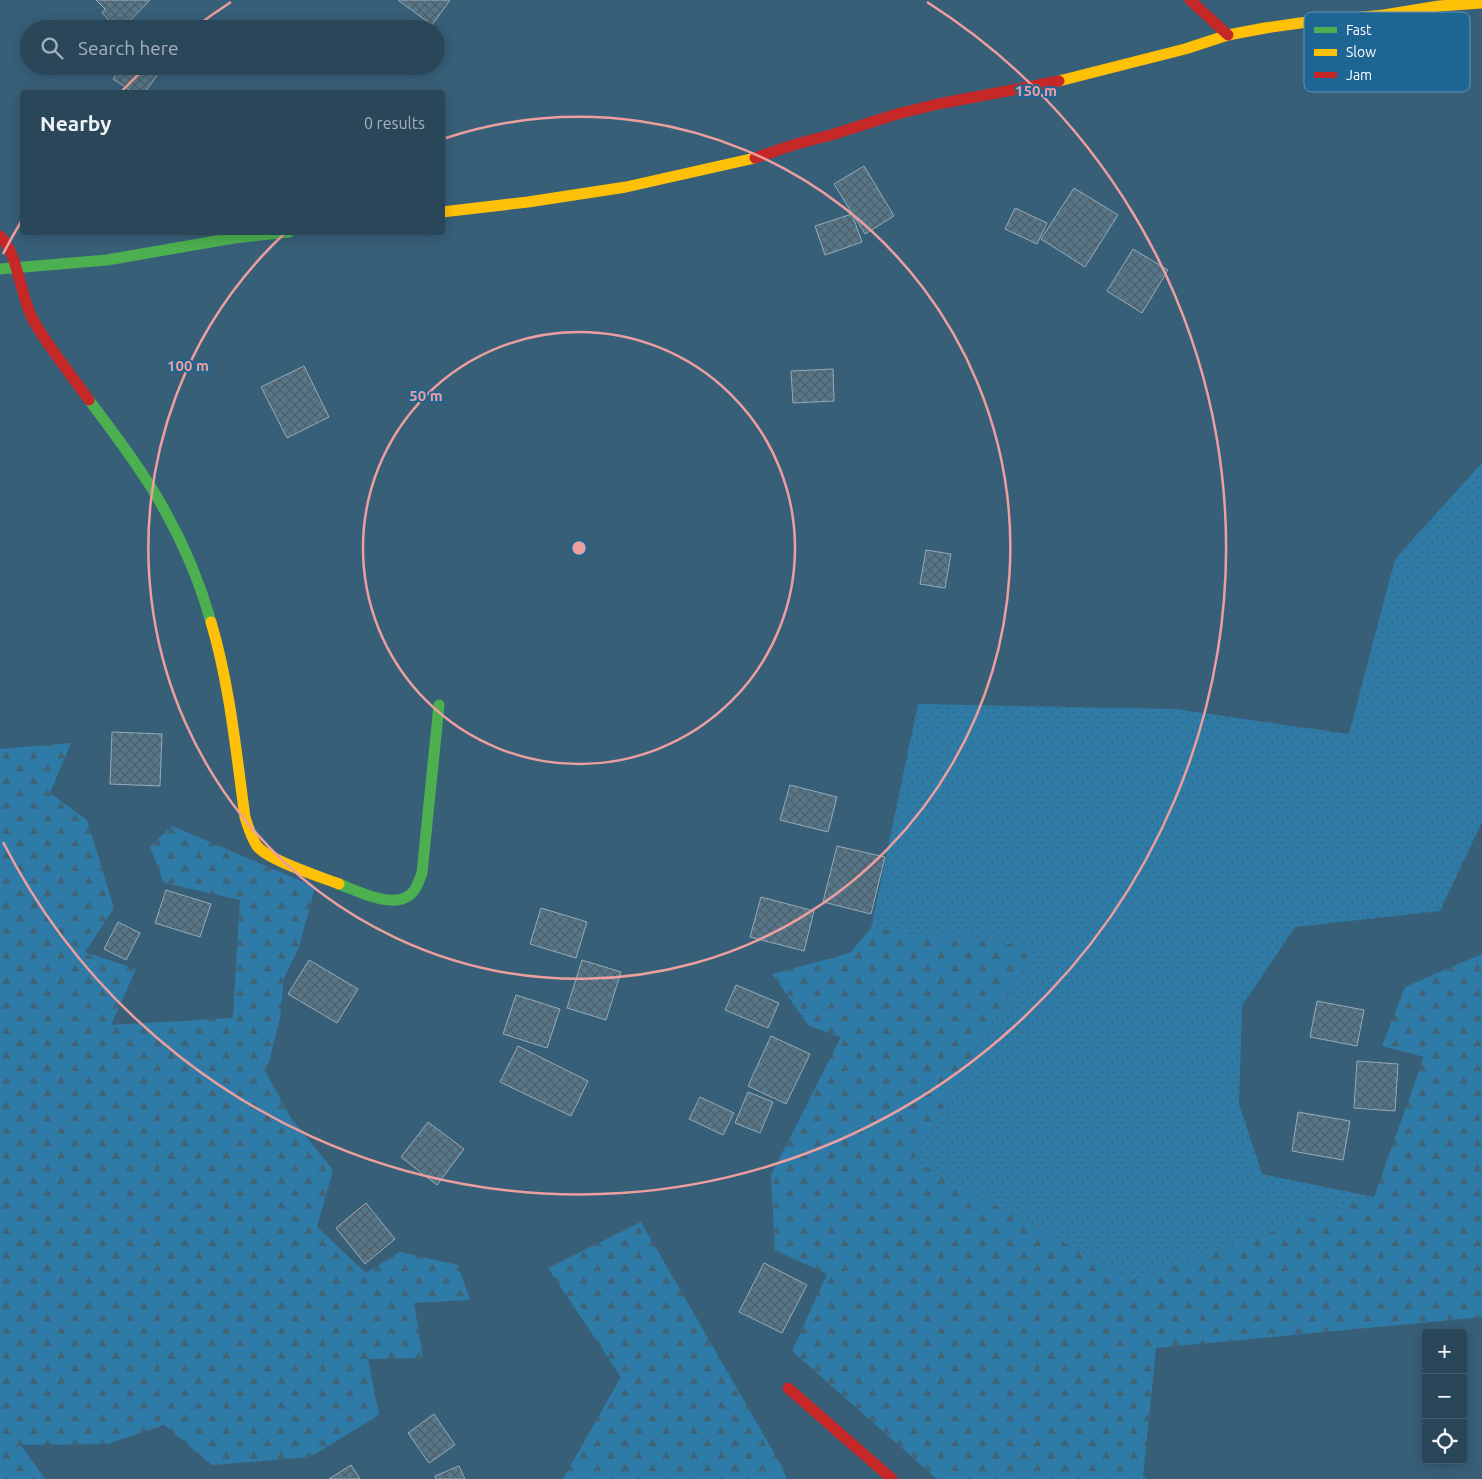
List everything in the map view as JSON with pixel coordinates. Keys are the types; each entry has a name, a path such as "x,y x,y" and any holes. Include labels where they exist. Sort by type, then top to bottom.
{"street":[{"path":"1190,0 1228,35"},
{"path":"1402,12 1439,6 1482,3"},
{"path":"445,212 528,202 626,187 755,158 897,114 938,104 1036,86 1098,72 1185,49 1228,35 1304,23"},
{"path":"0,270 107,260 262,235"},
{"path":"0,236 5,241 16,268 23,296 32,317 50,346 157,496 187,556 206,604 220,650 226,679 245,818 251,836 258,848 272,858 376,898 394,901 407,897 417,888 422,873 439,705"},
{"path":"788,1388 892,1479"}],"green space":[{"path":"1482,463 1482,822 1440,911 1295,927 1242,1006 1239,1104 1262,1174 1374,1197 1132,1280 913,1160 1034,947 871,928 918,704 1175,709 1349,734 1395,559"},
{"path":"71,743 50,793 87,820 114,908 85,952 136,969 111,1025 233,1018 240,900 164,883 150,847 172,826 315,887 299,947 284,978 280,1017 266,1073 291,1118 333,1170 317,1227 366,1273 400,1252 458,1265 470,1300 414,1303 423,1358 368,1359 379,1415 310,1457 212,1465 164,1425 107,1444 21,1445 45,1479 0,1479 0,749"},
{"path":"871,928 1035,947 913,1160 1132,1280 1374,1197 1424,1057 1382,1046 1405,987 1482,954 1482,1317 1156,1348 1143,1476 1147,1479 937,1479 792,1351 827,1274 775,1250 771,1175 841,1037 809,1026 772,974 850,953"},
{"path":"641,1222 781,1465 787,1479 563,1479 621,1377 548,1268"}],"building":[{"path":"96,0 150,0 131,20 109,20 102,13 105,9"},
{"path":"398,0 450,0 436,20 425,20"},
{"path":"115,75 157,75 146,90 130,90 113,79"},
{"path":"864,166 894,216 865,234 834,184"},
{"path":"1074,188 1118,215 1085,267 1041,239"},
{"path":"1015,208 1047,223 1037,244 1005,229"},
{"path":"852,214 862,242 825,255 815,226"},
{"path":"1133,249 1168,270 1142,313 1107,291"},
{"path":"304,366 329,417 287,438 261,387"},
{"path":"833,369 834,401 793,403 791,371"},
{"path":"926,550 951,554 945,588 920,584"},
{"path":"112,732 162,734 160,786 110,784"},
{"path":"790,785 837,797 828,832 780,820"},
{"path":"837,846 885,857 871,914 823,902"},
{"path":"166,890 211,904 200,937 155,923"},
{"path":"761,897 814,911 804,951 750,937"},
{"path":"541,908 587,922 576,958 530,944"},
{"path":"118,922 140,933 126,960 104,949"},
{"path":"309,960 358,989 337,1023 288,994"},
{"path":"582,960 621,972 606,1020 567,1008"},
{"path":"736,985 779,1003 768,1028 725,1010"},
{"path":"516,995 560,1009 547,1048 503,1034"},
{"path":"1317,1001 1364,1010 1357,1046 1310,1037"},
{"path":"771,1036 810,1054 786,1104 748,1086"},
{"path":"518,1046 588,1081 571,1116 500,1082"},
{"path":"1357,1061 1398,1064 1395,1111 1354,1108"},
{"path":"748,1092 773,1102 760,1133 735,1123"},
{"path":"700,1097 734,1113 723,1135 689,1119"},
{"path":"1298,1112 1350,1121 1343,1160 1292,1151"},
{"path":"428,1122 464,1149 437,1185 401,1157"},
{"path":"366,1203 395,1239 365,1264 336,1228"},
{"path":"764,1263 807,1285 782,1333 739,1312"},
{"path":"434,1414 455,1445 429,1463 408,1433"},
{"path":"351,1465 360,1479 329,1479"},
{"path":"459,1466 465,1479 436,1479 435,1476"}],"traffic: fast":[{"path":"0,269 107,260 262,235"},
{"path":"89,400 133,460 165,512 195,574 211,622"},
{"path":"339,884 385,900 404,898 411,894 416,887 422,873 439,705"}],"traffic: slow":[{"path":"1402,12 1439,6 1482,3"},
{"path":"1059,81 1185,49 1228,35 1304,23"},
{"path":"445,212 528,202 626,187 755,158"},
{"path":"211,622 228,695 245,817 253,839 257,846 272,857 295,868 339,884"}],"traffic: jam":[{"path":"1190,0 1228,35"},
{"path":"755,158 897,114 938,104 1059,81"},
{"path":"0,236 11,253 32,318 52,350 89,400"},
{"path":"788,1388 892,1479"}]}
